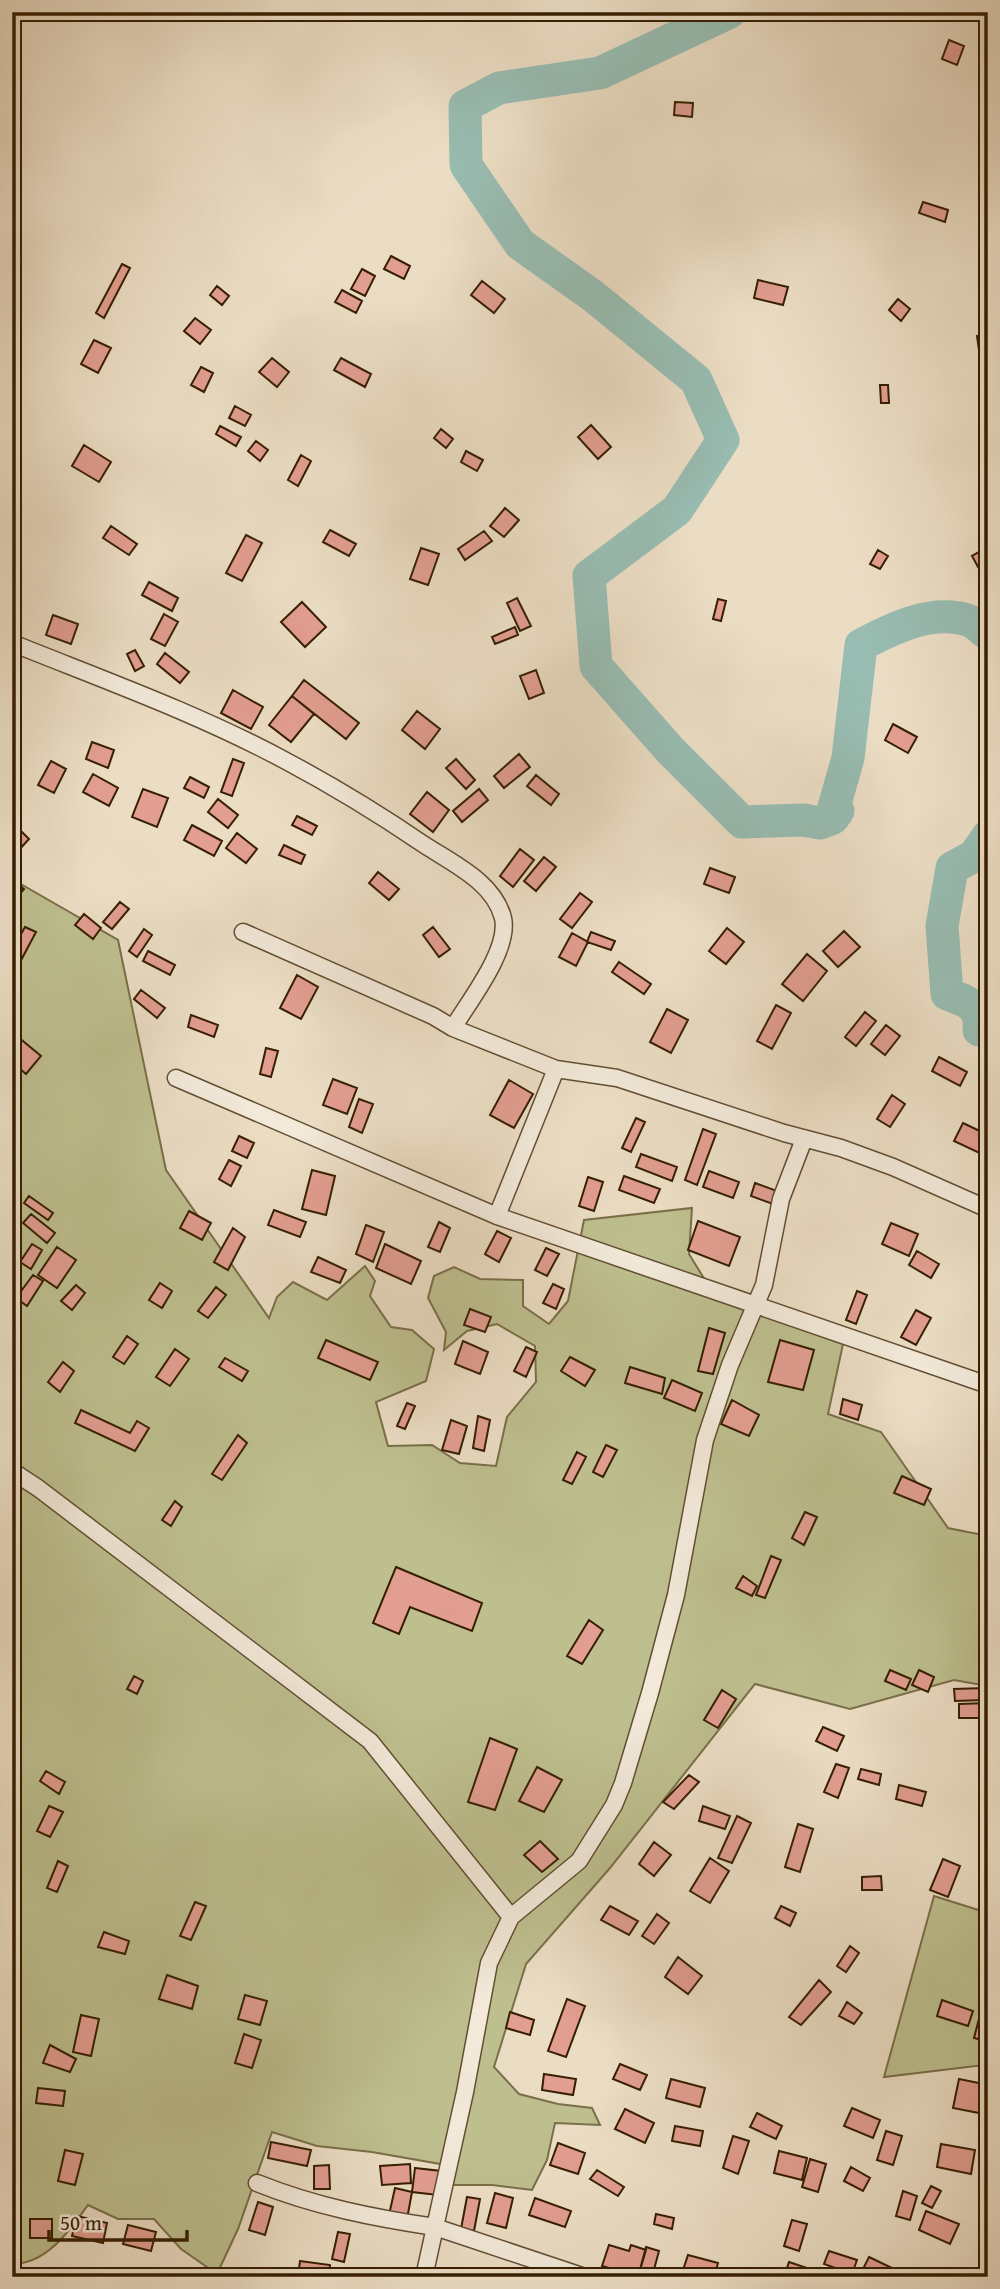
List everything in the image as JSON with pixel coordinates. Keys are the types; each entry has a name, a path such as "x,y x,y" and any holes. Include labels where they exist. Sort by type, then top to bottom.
{"street":[{"path":"12,643 182,712 285,760 372,810 477,880 487,890 504,923 499,949 453,1027"},
{"path":"243,933 453,1027 556,1069 617,1078 804,1139 841,1148 893,1167 988,1209"},
{"path":"497,1216 556,1069"},
{"path":"176,1078 497,1216 988,1385"},
{"path":"425,2277 489,1962 512,1917 579,1861 614,1805 623,1783 676,1595 705,1440 730,1365 764,1285 781,1199 804,1139"},
{"path":"12,1471 370,1741 512,1917"},
{"path":"257,2183 323,2206 435,2227 585,2277"}],"green space":[{"path":"12,879 118,940 166,1170 269,1318 277,1297 293,1282 327,1300 365,1266 375,1281 370,1296 391,1327 412,1330 434,1349 426,1381 376,1402 388,1446 432,1445 460,1463 496,1466 507,1417 536,1382 535,1346 497,1324 467,1331 444,1350 446,1332 428,1298 434,1276 454,1267 480,1279 523,1280 523,1306 549,1324 568,1301 584,1220 692,1208 689,1254 716,1298 843,1344 828,1414 881,1432 948,1528 988,1536 988,1686 954,1680 850,1709 755,1684 610,1868 526,1964 494,2067 519,2094 558,2104 592,2108 600,2125 555,2123 547,2160 532,2190 492,2185 454,2185 440,2164 317,2146 272,2132 238,2229 217,2274 181,2249 154,2219 118,2219 88,2205 65,2235 47,2252 25,2262 12,2264"},
{"path":"934,1896 988,1913 988,2069 984,2065 884,2077"}],"building":[{"path":"949,40 964,46 957,65 942,59"},
{"path":"675,102 693,103 692,117 674,115"},
{"path":"923,202 948,210 945,222 919,213"},
{"path":"391,256 410,266 404,279 384,269"},
{"path":"122,264 130,268 104,318 96,313"},
{"path":"362,269 375,276 365,296 351,289"},
{"path":"758,280 788,287 783,305 754,298"},
{"path":"482,281 505,299 494,313 471,295"},
{"path":"217,286 229,296 222,305 210,295"},
{"path":"342,290 362,301 356,313 335,302"},
{"path":"898,299 910,309 901,321 889,310"},
{"path":"195,318 211,330 200,344 184,331"},
{"path":"988,334 988,349 979,350 977,336"},
{"path":"94,340 111,348 98,373 81,364"},
{"path":"272,358 289,372 277,387 259,372"},
{"path":"341,358 371,374 365,387 334,370"},
{"path":"201,367 213,373 204,392 191,385"},
{"path":"880,385 888,385 889,403 881,403"},
{"path":"235,406 251,415 245,426 229,418"},
{"path":"591,425 611,447 598,459 578,437"},
{"path":"220,426 241,437 236,446 216,434"},
{"path":"441,429 453,439 446,448 434,438"},
{"path":"256,441 268,450 260,461 248,451"},
{"path":"84,445 111,462 99,482 72,466"},
{"path":"466,451 483,460 477,471 461,462"},
{"path":"301,455 311,461 298,486 288,480"},
{"path":"505,508 519,520 504,537 490,526"},
{"path":"111,526 137,544 129,555 103,538"},
{"path":"330,530 356,544 349,556 323,542"},
{"path":"484,531 492,541 465,560 458,549"},
{"path":"246,535 262,543 242,581 226,573"},
{"path":"421,548 439,554 428,585 410,579"},
{"path":"986,548 988,562 978,567 972,556"},
{"path":"878,550 888,556 880,569 870,564"},
{"path":"149,582 178,598 172,611 142,595"},
{"path":"517,598 531,626 520,631 507,603"},
{"path":"718,599 726,601 721,621 713,619"},
{"path":"302,602 326,627 305,647 281,622"},
{"path":"164,614 178,622 165,646 151,639"},
{"path":"53,615 78,624 71,644 46,635"},
{"path":"515,627 518,635 495,644 492,637"},
{"path":"135,650 144,666 135,671 127,654"},
{"path":"165,653 189,672 180,683 157,664"},
{"path":"536,670 544,693 529,699 520,676"},
{"path":"304,680 359,723 346,739 292,696"},
{"path":"233,690 263,707 251,729 221,713"},
{"path":"292,696 314,714 291,742 269,725"},
{"path":"417,711 440,729 425,749 402,730"},
{"path":"893,724 917,737 908,753 885,740"},
{"path":"92,742 114,750 108,768 86,759"},
{"path":"519,754 530,767 504,788 494,776"},
{"path":"233,759 244,763 232,796 221,792"},
{"path":"456,759 475,780 466,789 446,768"},
{"path":"51,761 66,769 54,793 38,785"},
{"path":"93,774 118,788 109,806 83,792"},
{"path":"536,775 559,794 551,805 527,786"},
{"path":"190,777 209,787 204,798 184,788"},
{"path":"143,789 168,798 157,827 132,817"},
{"path":"479,789 488,800 462,822 453,811"},
{"path":"427,792 449,810 433,832 410,814"},
{"path":"218,799 238,815 228,828 208,812"},
{"path":"297,816 317,826 312,835 292,825"},
{"path":"12,822 29,839 18,851 12,845"},
{"path":"192,825 222,841 214,856 184,840"},
{"path":"237,833 257,849 246,863 226,848"},
{"path":"284,845 305,855 301,864 279,855"},
{"path":"520,849 534,860 513,887 500,876"},
{"path":"544,857 556,867 536,891 524,881"},
{"path":"710,868 735,877 729,893 704,884"},
{"path":"378,872 399,889 389,900 369,883"},
{"path":"12,879 24,889 15,899 12,896"},
{"path":"580,893 592,902 572,928 560,919"},
{"path":"120,902 129,909 112,929 103,922"},
{"path":"84,914 101,928 93,939 75,925"},
{"path":"25,927 36,932 19,964 12,960 12,950"},
{"path":"433,927 450,949 439,957 423,935"},
{"path":"727,928 744,942 726,964 709,951"},
{"path":"144,929 152,935 137,957 129,951"},
{"path":"844,931 860,947 838,967 823,951"},
{"path":"591,932 615,941 611,950 587,942"},
{"path":"572,933 588,942 576,966 559,957"},
{"path":"148,951 175,965 170,975 143,961"},
{"path":"807,954 827,971 803,1001 782,984"},
{"path":"619,962 651,984 644,994 612,972"},
{"path":"297,975 318,987 301,1019 280,1008"},
{"path":"141,990 165,1008 157,1018 134,999"},
{"path":"776,1005 791,1013 772,1049 757,1041"},
{"path":"667,1009 688,1020 671,1053 650,1042"},
{"path":"865,1012 876,1021 856,1046 845,1037"},
{"path":"191,1015 218,1025 214,1037 188,1027"},
{"path":"886,1025 900,1036 885,1055 871,1044"},
{"path":"12,1032 41,1056 26,1074 12,1062"},
{"path":"266,1048 278,1051 271,1077 260,1074"},
{"path":"939,1057 967,1072 960,1086 932,1071"},
{"path":"333,1079 357,1088 347,1114 323,1105"},
{"path":"509,1080 533,1094 514,1128 490,1115"},
{"path":"892,1095 905,1104 890,1127 877,1119"},
{"path":"359,1099 373,1104 362,1133 349,1127"},
{"path":"636,1118 645,1122 631,1152 622,1148"},
{"path":"963,1123 988,1135 988,1157 954,1141"},
{"path":"703,1129 716,1134 697,1185 685,1180"},
{"path":"239,1136 254,1143 247,1158 232,1151"},
{"path":"641,1154 677,1167 672,1181 636,1167"},
{"path":"229,1160 241,1166 231,1186 219,1179"},
{"path":"312,1170 335,1176 326,1215 302,1209"},
{"path":"709,1171 739,1182 733,1198 703,1187"},
{"path":"624,1176 660,1189 654,1203 619,1190"},
{"path":"588,1177 603,1182 594,1211 579,1206"},
{"path":"755,1183 777,1191 773,1204 751,1196"},
{"path":"29,1196 53,1213 48,1220 24,1203"},
{"path":"274,1210 306,1222 300,1237 268,1225"},
{"path":"189,1211 211,1223 202,1240 180,1228"},
{"path":"31,1214 55,1233 47,1243 23,1223"},
{"path":"698,1221 740,1237 729,1266 688,1250"},
{"path":"439,1222 450,1228 440,1252 428,1247"},
{"path":"891,1223 918,1234 909,1256 882,1244"},
{"path":"366,1225 384,1232 373,1262 356,1254"},
{"path":"233,1228 245,1237 228,1270 214,1262"},
{"path":"497,1231 511,1238 499,1262 485,1254"},
{"path":"32,1244 42,1250 31,1269 20,1262"},
{"path":"385,1244 421,1261 411,1284 376,1268"},
{"path":"57,1247 76,1260 57,1288 38,1275"},
{"path":"546,1248 559,1254 547,1276 535,1270"},
{"path":"917,1251 939,1264 931,1278 909,1265"},
{"path":"318,1257 346,1270 340,1283 311,1272"},
{"path":"33,1275 43,1281 27,1306 16,1298"},
{"path":"160,1283 172,1291 162,1308 149,1300"},
{"path":"553,1284 564,1289 556,1309 543,1303"},
{"path":"76,1285 85,1293 72,1310 61,1301"},
{"path":"216,1287 226,1295 208,1318 198,1311"},
{"path":"857,1291 867,1295 856,1324 846,1320"},
{"path":"470,1309 491,1317 485,1332 464,1325"},
{"path":"916,1310 931,1318 916,1345 901,1337"},
{"path":"709,1328 725,1333 713,1374 698,1371"},
{"path":"127,1336 138,1344 124,1364 113,1357"},
{"path":"326,1340 378,1362 370,1380 318,1358"},
{"path":"780,1340 814,1350 803,1390 768,1382"},
{"path":"463,1341 488,1352 480,1374 455,1364"},
{"path":"526,1347 537,1352 526,1377 514,1371"},
{"path":"175,1349 189,1359 170,1386 156,1377"},
{"path":"570,1357 595,1370 585,1386 561,1371"},
{"path":"225,1358 248,1371 242,1381 219,1367"},
{"path":"63,1362 74,1371 60,1392 48,1382"},
{"path":"630,1367 665,1378 662,1394 625,1383"},
{"path":"672,1380 702,1393 695,1411 664,1398"},
{"path":"843,1399 862,1405 858,1420 840,1414"},
{"path":"732,1400 759,1415 749,1436 721,1424"},
{"path":"407,1403 415,1406 405,1429 397,1426"},
{"path":"81,1410 130,1433 137,1421 149,1428 135,1451 75,1423"},
{"path":"478,1416 490,1420 484,1451 473,1448"},
{"path":"451,1420 467,1426 459,1454 442,1450"},
{"path":"238,1435 247,1443 222,1480 212,1474"},
{"path":"606,1445 617,1450 603,1477 593,1472"},
{"path":"577,1452 586,1457 572,1484 563,1480"},
{"path":"902,1476 931,1489 924,1505 894,1493"},
{"path":"175,1501 182,1507 171,1526 162,1520"},
{"path":"805,1512 817,1517 804,1545 792,1538"},
{"path":"771,1556 781,1560 765,1598 756,1595"},
{"path":"396,1567 482,1603 472,1631 410,1607 399,1634 373,1623"},
{"path":"743,1576 757,1586 752,1596 736,1588"},
{"path":"589,1620 603,1630 582,1664 567,1656"},
{"path":"890,1670 911,1679 906,1690 885,1681"},
{"path":"919,1670 934,1677 928,1692 912,1685"},
{"path":"134,1676 143,1681 137,1694 127,1689"},
{"path":"985,1688 985,1700 955,1701 954,1689"},
{"path":"722,1690 736,1699 718,1728 704,1720"},
{"path":"987,1703 987,1718 959,1718 959,1704"},
{"path":"823,1727 844,1736 837,1751 816,1741"},
{"path":"490,1738 517,1749 495,1810 468,1802"},
{"path":"836,1764 849,1768 838,1798 824,1792"},
{"path":"537,1767 562,1780 544,1812 519,1801"},
{"path":"861,1769 881,1774 879,1785 858,1779"},
{"path":"46,1771 65,1782 59,1794 40,1781"},
{"path":"689,1775 699,1782 674,1809 663,1802"},
{"path":"899,1785 926,1792 922,1806 896,1799"},
{"path":"49,1806 63,1812 50,1837 37,1831"},
{"path":"703,1806 730,1816 725,1829 699,1821"},
{"path":"737,1816 751,1823 732,1863 718,1858"},
{"path":"798,1824 813,1829 800,1872 785,1867"},
{"path":"540,1841 558,1859 542,1872 524,1855"},
{"path":"654,1842 671,1855 654,1876 639,1864"},
{"path":"710,1858 729,1871 710,1903 690,1891"},
{"path":"943,1859 960,1866 948,1897 930,1890"},
{"path":"58,1861 68,1866 57,1892 47,1888"},
{"path":"881,1876 882,1890 862,1890 862,1877"},
{"path":"195,1902 206,1906 191,1940 180,1936"},
{"path":"610,1906 638,1921 629,1935 601,1920"},
{"path":"781,1906 796,1913 790,1926 775,1918"},
{"path":"657,1914 669,1923 654,1944 642,1936"},
{"path":"104,1932 129,1941 125,1954 98,1947"},
{"path":"850,1946 859,1953 846,1972 837,1966"},
{"path":"678,1957 702,1976 688,1994 665,1977"},
{"path":"167,1975 198,1986 192,2009 159,1999"},
{"path":"819,1980 831,1992 801,2025 789,2017"},
{"path":"245,1995 267,2001 260,2025 238,2019"},
{"path":"567,1999 585,2006 566,2057 548,2051"},
{"path":"942,2000 973,2011 968,2026 937,2016"},
{"path":"847,2002 862,2013 854,2024 839,2016"},
{"path":"510,2012 534,2020 530,2035 506,2028"},
{"path":"81,2015 99,2019 91,2056 73,2052"},
{"path":"980,2015 988,2017 986,2041 974,2038"},
{"path":"244,2034 261,2040 252,2068 235,2063"},
{"path":"50,2045 76,2059 70,2072 43,2063"},
{"path":"620,2064 647,2075 640,2090 613,2079"},
{"path":"544,2074 576,2079 573,2095 542,2090"},
{"path":"671,2079 705,2088 700,2107 666,2098"},
{"path":"959,2079 984,2084 979,2113 953,2108"},
{"path":"38,2088 65,2091 63,2106 36,2103"},
{"path":"852,2108 880,2120 873,2138 844,2126"},
{"path":"625,2109 654,2123 645,2143 615,2129"},
{"path":"757,2113 782,2126 776,2139 750,2127"},
{"path":"675,2126 703,2131 700,2146 672,2141"},
{"path":"886,2131 902,2136 893,2165 877,2160"},
{"path":"733,2136 749,2141 738,2174 723,2168"},
{"path":"271,2142 311,2150 307,2166 268,2158"},
{"path":"558,2143 585,2153 578,2174 550,2165"},
{"path":"941,2144 975,2150 971,2174 937,2167"},
{"path":"65,2150 83,2154 75,2185 58,2181"},
{"path":"779,2151 807,2158 802,2180 774,2173"},
{"path":"810,2159 826,2164 818,2192 802,2187"},
{"path":"410,2164 411,2183 382,2185 380,2166"},
{"path":"329,2165 330,2189 314,2189 314,2166"},
{"path":"851,2167 870,2178 863,2191 844,2181"},
{"path":"415,2168 441,2171 438,2195 412,2192"},
{"path":"597,2170 624,2187 618,2196 590,2179"},
{"path":"931,2186 941,2191 932,2208 922,2203"},
{"path":"395,2188 412,2192 407,2219 389,2215"},
{"path":"903,2191 917,2196 910,2220 896,2216"},
{"path":"495,2193 513,2198 506,2228 487,2223"},
{"path":"467,2197 480,2199 474,2231 461,2229"},
{"path":"535,2198 571,2211 565,2227 529,2215"},
{"path":"258,2202 273,2207 265,2235 249,2230"},
{"path":"926,2211 959,2224 950,2244 919,2230"},
{"path":"656,2214 674,2218 672,2229 654,2224"},
{"path":"77,2216 107,2223 103,2243 72,2236"},
{"path":"30,2219 52,2219 52,2238 30,2238"},
{"path":"792,2220 807,2224 799,2251 784,2246"},
{"path":"128,2225 156,2232 151,2251 123,2244"},
{"path":"338,2232 350,2234 344,2262 332,2259"},
{"path":"609,2245 629,2251 631,2245 646,2250 638,2277 621,2277 623,2272 602,2266"},
{"path":"646,2247 659,2251 652,2277 638,2277"},
{"path":"829,2251 857,2260 852,2274 824,2264"},
{"path":"688,2255 718,2263 714,2277 683,2270"},
{"path":"869,2257 892,2268 888,2277 878,2277 863,2269"},
{"path":"300,2261 330,2265 329,2277 298,2276"},
{"path":"789,2262 819,2272 817,2277 784,2277"},
{"path":"188,2270 202,2276 202,2277 185,2277"},
{"path":"257,2272 258,2277 244,2277 244,2273"}],"waterway":[{"path":"730,12 600,73 499,88 465,106 466,165 520,244 593,296 696,380 723,440 677,510 589,576 596,666 670,750 742,822 804,820 820,823 833,818 838,811 834,807 848,758 861,645 886,632 928,618 970,621 988,634"},
{"path":"988,836 974,856 952,868 942,926 947,994 972,1006 978,1015 979,1030 988,1032"}]}
